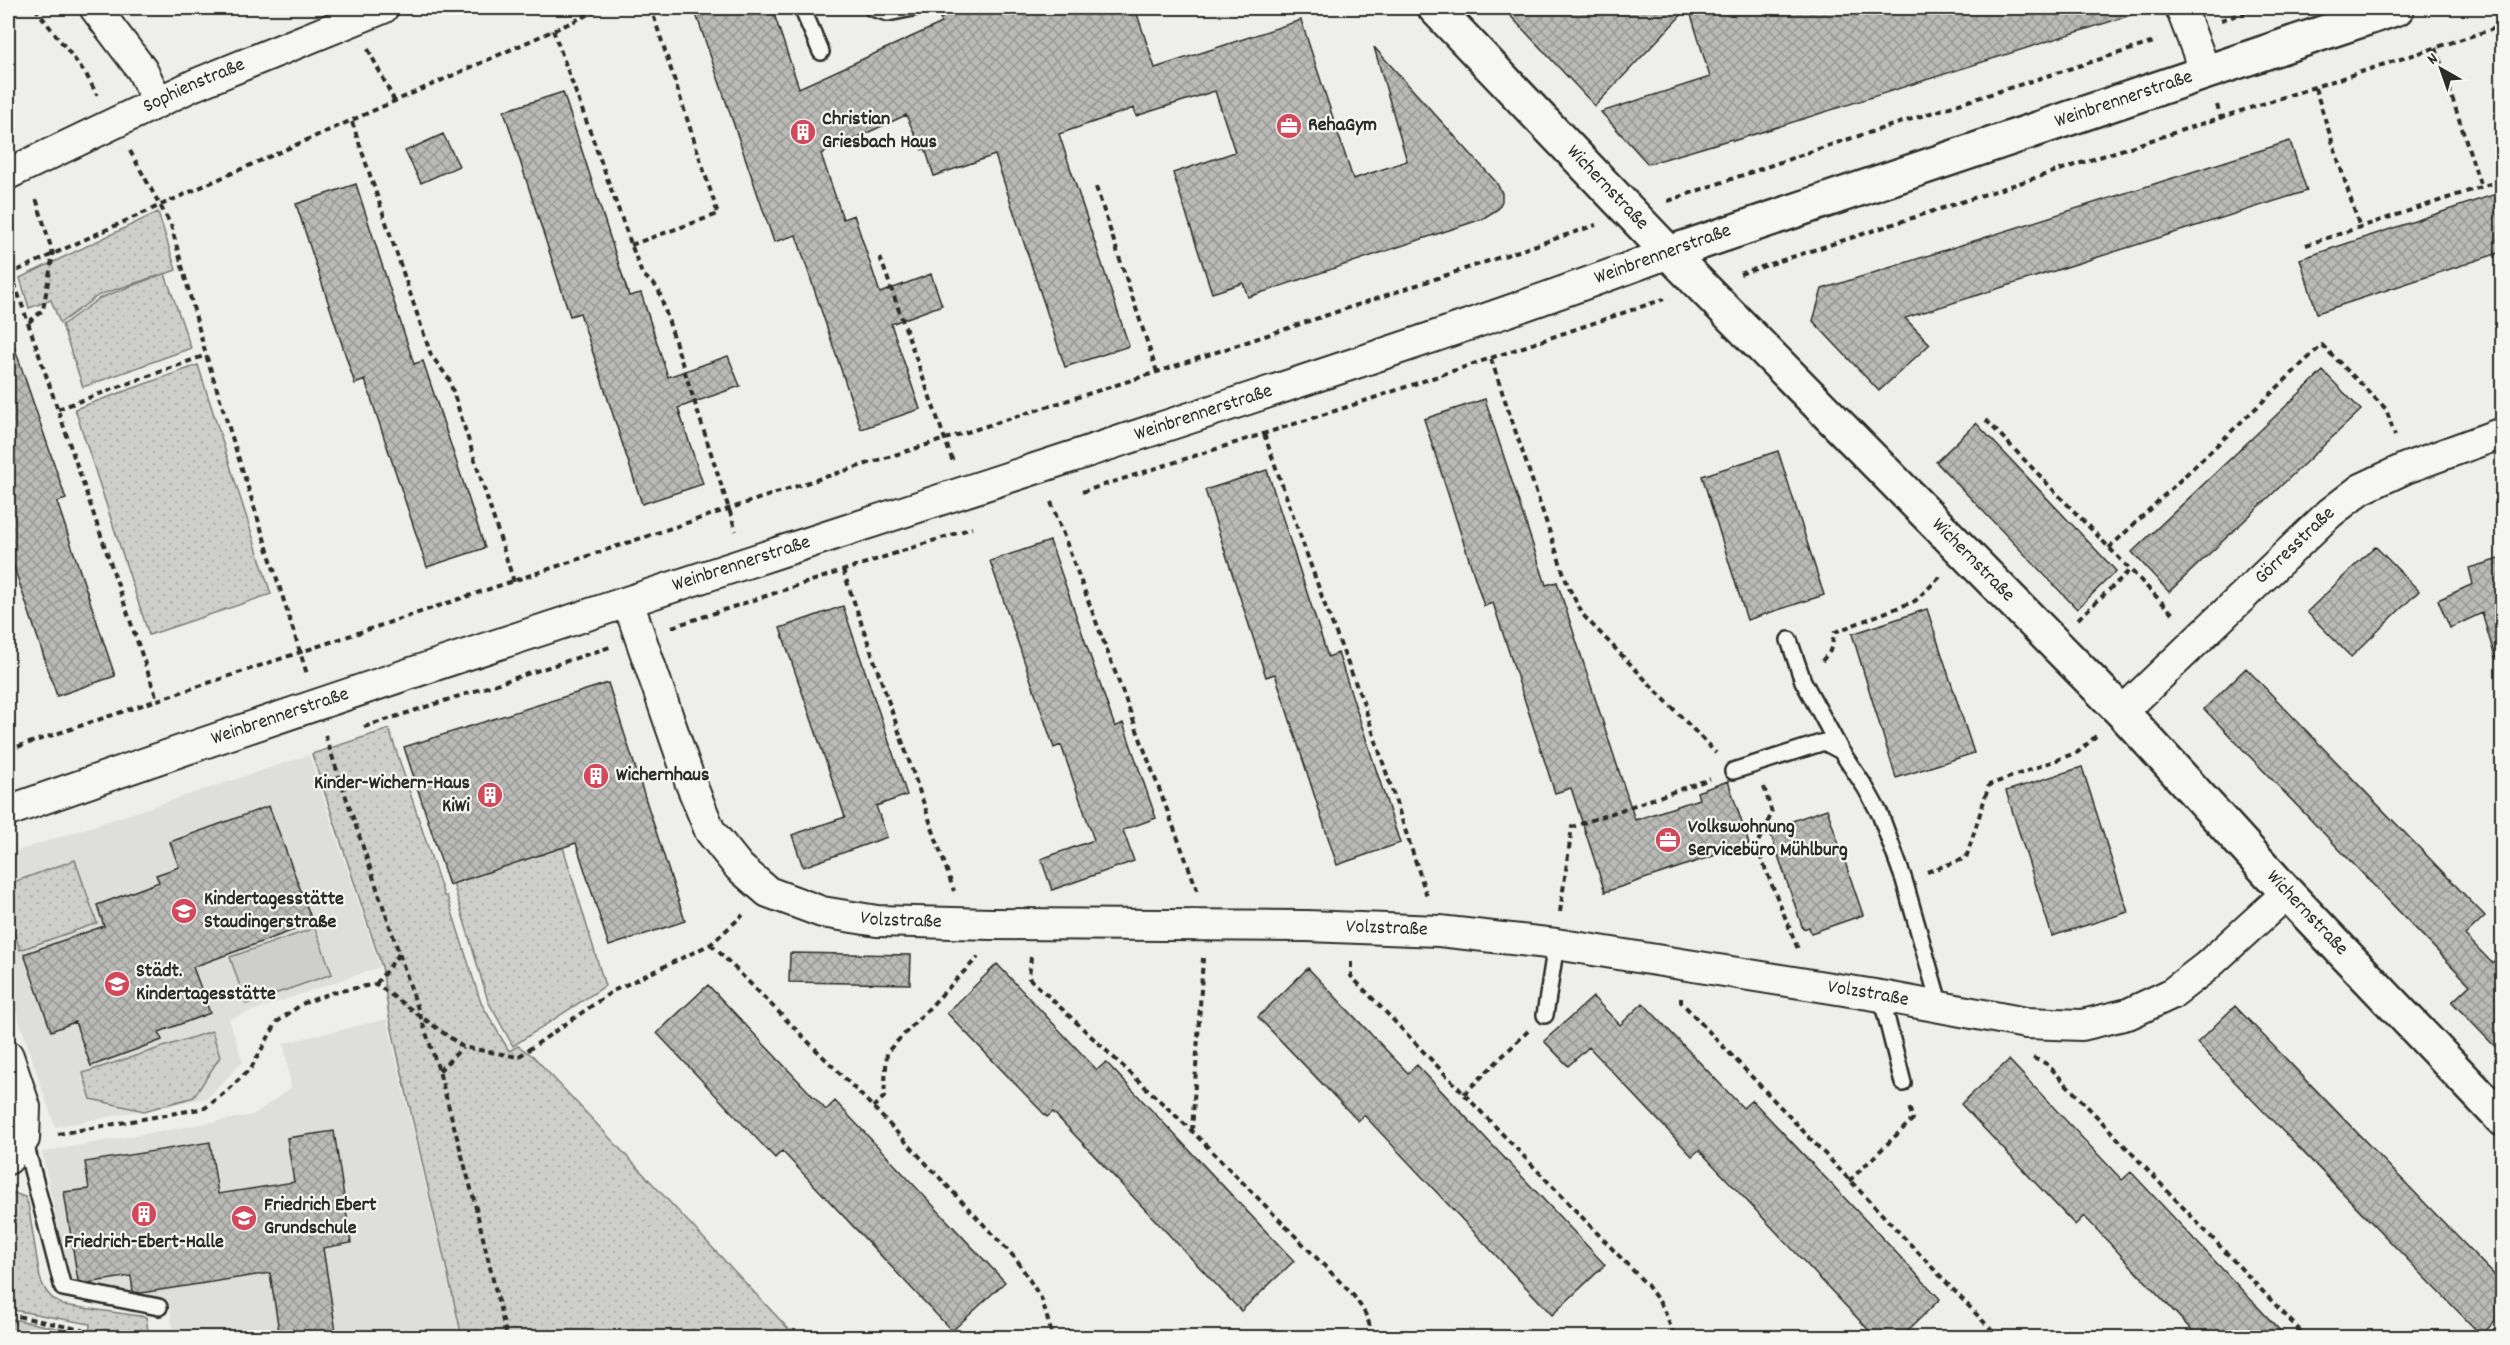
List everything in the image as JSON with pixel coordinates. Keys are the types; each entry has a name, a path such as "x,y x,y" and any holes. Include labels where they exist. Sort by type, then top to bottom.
{"street":[{"path":"95,8 142,70 158,102"},
{"name":"Sophienstraße","path":"17,170 158,102 383,8"},
{"name":"Wichernstraße","path":"1435,8 1701,286 2122,712 2287,893 2502,1119"},
{"name":"Weinbrennerstraße","path":"8,811 316,705 1251,398 2205,70 2397,8"},
{"path":"2185,19 2205,70"},
{"name":"Görresstraße","path":"2122,712 2330,513 2361,489 2406,468 2502,433"},
{"name":"Volzstraße","path":"628,602 691,784 711,831 739,867 768,892 822,912 844,916 877,921 977,924 1204,925 1439,931 1556,944 1881,996 2026,1023 2082,1025 2128,1014 2171,994 2206,967 2287,893"},
{"path":"8,1056 25,1107 16,1149"}],"lane":[{"path":"802,8 821,52"},
{"path":"872,8 888,14 913,8"},
{"path":"1789,640 1803,681 1841,751 1880,814 1904,880 1940,1006"},
{"path":"1733,771 1824,742 1841,751"},
{"path":"1545,1014 1556,944"},
{"path":"1881,996 1903,1083"},
{"path":"16,1149 63,1288 159,1307"}],"path":[{"path":"35,8 86,74 171,225 206,355 300,651"},
{"path":"157,699 29,322 9,274 603,8"},
{"path":"631,245 718,214 651,8"},
{"path":"8,750 300,651 945,438 1157,372 1631,213 2185,19 2260,8"},
{"path":"353,21 395,102"},
{"path":"1073,494 1264,434 1701,286 2502,26"},
{"path":"554,30 642,274 658,288 729,510"},
{"path":"2436,48 2481,187"},
{"path":"2315,88 2360,228"},
{"path":"352,122 431,355 449,379 514,582"},
{"path":"17,170 53,254 43,310 29,322"},
{"path":"2306,244 2502,180"},
{"path":"1096,187 1157,372"},
{"path":"880,256 945,438"},
{"path":"2109,548 2322,345 2386,408 2406,468"},
{"path":"58,408 206,355"},
{"path":"1491,359 1568,586 1583,615 1733,771 1572,827 1556,944"},
{"path":"1986,420 2198,640"},
{"path":"1264,434 1326,608 1363,702 1439,931"},
{"path":"1040,505 1062,498"},
{"path":"1051,502 1203,903 1204,925 1192,1131"},
{"path":"358,729 974,527"},
{"path":"1803,681 1830,651 1835,632 1915,601 1965,552"},
{"path":"843,570 933,827 977,924 990,945 887,1052 884,1097 873,1107"},
{"path":"2076,620 2130,570"},
{"path":"316,705 421,1014 473,1196 507,1338"},
{"path":"1904,880 1966,858 1989,784 2078,752 2122,712"},
{"path":"316,743 337,736"},
{"path":"1756,764 1772,813 1756,846 1812,985"},
{"path":"376,984 421,1014 463,1047 518,1057 613,991 711,944 768,892"},
{"path":"1033,924 1029,978 1192,1131 1353,1295 1366,1312 1371,1338"},
{"path":"1352,928 1351,976 1647,1286 1663,1307 1675,1338"},
{"path":"711,944 873,1107 1017,1260 1042,1300 1053,1338"},
{"path":"16,1149 205,1108 251,1068 278,1022 302,1004 331,993 376,984 400,953"},
{"path":"1683,964 1681,1002 1999,1338"},
{"path":"1464,1094 1545,1014"},
{"path":"2026,1023 2030,1057 2047,1064 2307,1338"},
{"path":"438,1071 463,1047"},
{"path":"1849,1181 1912,1119 1903,1083"},
{"path":"8,1314 82,1330 81,1338"}],"shaded area":[{"path":"158,212 176,270 165,274 191,348 83,387 62,325 100,298 163,274 99,295 60,323 51,300 29,308 20,278"},
{"path":"198,365 271,594 149,635 75,409"},
{"path":"389,729 444,896 447,896 481,1003 509,1051 518,1046 533,1056 796,1337 462,1337 389,1016 382,967 312,754"},
{"name":"Kindertagesstätte Staudingerstraße","path":"309,755 380,967 229,1019 243,1062 207,1098 55,1127 8,987 8,854"},
{"path":"563,847 605,986 513,1046 488,1001 453,883"},
{"path":"75,860 97,923 20,950 8,914 8,884"},
{"path":"315,928 332,974 246,1004 230,957"},
{"name":"Friedrich Ebert Grundschule","path":"387,1019 461,1337 174,1337 169,1301 70,1283 42,1152 253,1115 291,1088 284,1043"},
{"path":"212,1031 220,1057 194,1097 144,1111 91,1099 83,1073"},
{"path":"14,1193 25,1197 28,1204 40,1278 49,1294 63,1305 146,1317 149,1337 89,1337 90,1324 8,1309 8,1196"},
{"path":"13,1319 73,1332 75,1337 20,1337 20,1331 9,1329"}],"building":[{"path":"694,8 772,8 799,88 942,23 940,18 963,8 1091,8 1094,15 1118,8 1135,8 1155,68 1301,20 1353,179 1407,161 1374,47 1496,182 1502,193 1502,201 1498,209 1482,219 1248,297 1243,283 1212,293 1173,173 1235,152 1215,91 1136,116 1134,108 1059,134 1129,346 1065,367 995,155 934,176 925,148 922,150 906,115 821,154 843,219 854,215 880,293 931,274 942,305 891,324 920,409 861,429 796,235 774,242"},
{"path":"1503,8 1688,8 1595,106"},
{"path":"1689,8 2133,8 2134,14 1733,141 1732,139 1648,164 1601,112 1710,77"},
{"path":"563,92 629,296 641,293 668,377 728,356 740,386 678,408 703,484 642,504 580,313 570,316 504,111"},
{"path":"443,134 459,166 421,183 405,151"},
{"path":"2290,141 2307,191 1905,318 1930,344 1879,391 1813,321 1822,289"},
{"path":"356,184 414,364 423,361 485,548 427,567 365,380 355,384 296,204"},
{"path":"2502,192 2502,252 2317,313 2300,259"},
{"path":"12,340 66,499 57,502 115,676 57,696 8,549 8,341"},
{"path":"2323,371 2361,410 2169,592 2132,552"},
{"path":"1485,399 1546,585 1557,582 1635,820 1699,799 1697,792 1728,781 1749,844 1605,892 1571,788 1555,793 1493,603 1484,606 1424,419"},
{"path":"1976,423 2116,571 2077,609 1936,462"},
{"path":"1778,451 1824,595 1747,620 1702,476"},
{"path":"1267,470 1328,657 1338,653 1400,843 1337,865 1275,674 1266,677 1205,490"},
{"path":"1050,541 1115,727 1123,723 1156,818 1123,830 1134,861 1052,890 1041,859 1094,840 1061,745 1054,748 990,561"},
{"path":"2375,546 2419,591 2351,657 2307,612"},
{"path":"2502,558 2502,656 2495,657 2482,613 2450,628 2438,600 2473,584 2469,568"},
{"path":"843,606 907,795 876,806 887,837 803,867 792,835 845,817 780,628"},
{"path":"1927,609 1974,753 1896,778 1852,634"},
{"path":"2246,668 2485,916 2465,935 2492,963 2502,953 2502,1054 2452,1002 2470,985 2204,709"},
{"path":"608,683 685,921 609,946 576,843 449,885 404,747"},
{"path":"2082,767 2128,912 2052,936 2006,791"},
{"path":"269,806 313,923 193,967 210,1013 159,1032 162,1040 91,1066 75,1022 51,1031 24,954 104,926 97,905 159,882 156,875 179,867 170,842"},
{"path":"1827,809 1863,915 1811,933 1809,927 1803,929 1769,829"},
{"path":"790,953 911,955 910,984 789,982"},
{"path":"997,964 1097,1070 1106,1062 1294,1261 1241,1311 1053,1112 1047,1117 947,1013"},
{"path":"1308,968 1408,1073 1417,1065 1605,1265 1552,1315 1364,1115 1358,1121 1258,1017"},
{"path":"708,985 826,1110 835,1101 1005,1282 952,1331 782,1151 775,1158 657,1033"},
{"path":"1593,997 1620,1025 1643,1003 1743,1108 1752,1100 1940,1299 1900,1338 1876,1338 1699,1150 1692,1156 1589,1047 1568,1066 1544,1041"},
{"path":"2235,1006 2502,1283 2502,1315 2481,1335 2197,1043"},
{"path":"2009,1060 2122,1180 2131,1172 2287,1338 2199,1338 2084,1216 2075,1225 1961,1104"},
{"path":"334,1131 351,1243 323,1248 337,1338 280,1338 270,1273 141,1293 133,1292 131,1276 87,1283 78,1281 64,1192 89,1189 85,1162 210,1142 218,1194 294,1182 287,1138"}],"place":[{"name":"RehaGym","path":"1289,126"},
{"name":"Christian Griesbach Haus","path":"803,132"},
{"name":"Wichernhaus","path":"596,776"},
{"name":"Kinder-Wichern-Haus KiWi","path":"490,795"},
{"name":"Volkswohnung Servicebüro Mühlburg","path":"1668,840"},
{"name":"Kindertagesstätte Staudingerstraße","path":"184,911"},
{"name":"Städt. Kindertagesstätte","path":"117,984"},
{"name":"Friedrich-Ebert-Halle","path":"144,1214"},
{"name":"Friedrich Ebert Grundschule","path":"244,1218"}]}
